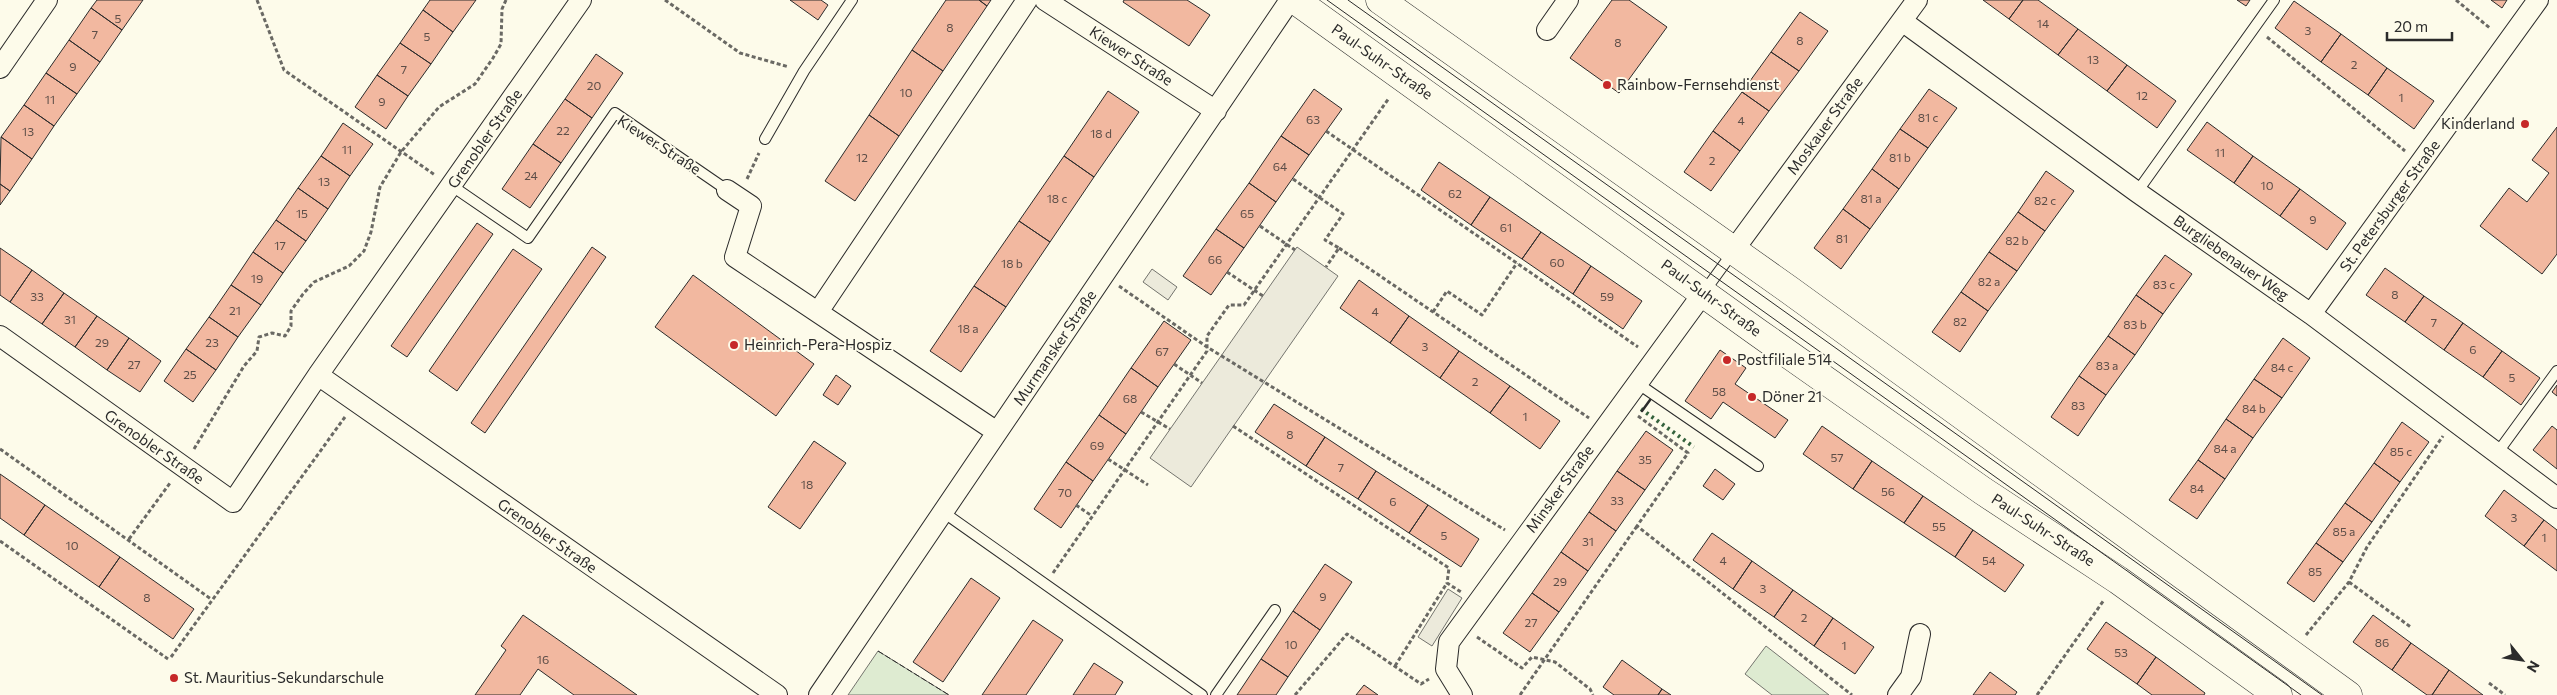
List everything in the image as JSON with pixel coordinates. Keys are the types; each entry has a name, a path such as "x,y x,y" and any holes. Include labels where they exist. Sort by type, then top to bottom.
{"street":[{"path":"0,68 47,0"},
{"name":"Grenobler Straße","path":"0,336 233,502 318,374 581,0"},
{"path":"818,312 1027,0"},
{"name":"Kiewer Straße","path":"1046,0 1216,111"},
{"name":"Murmansker Straße","path":"819,695 1290,0"},
{"name":"Paul-Suhr-Straße","path":"1295,0 1968,480 2118,580 2278,695"},
{"path":"1380,0 2053,479 2290,655 2348,695"},
{"path":"1547,30 1568,0"},
{"name":"Moskauer Straße","path":"1733,251 1917,0"},
{"name":"St. Petersburger Straße","path":"2311,314 2538,0"},
{"name":"Burgliebenauer Weg","path":"1902,20 2137,192 2311,314 2454,419 2557,498"},
{"name":"Kiewer Straße","path":"733,194 751,206 735,257 997,432"},
{"name":"Minsker Straße","path":"1446,669 1449,642 1460,625 1704,292"},
{"name":"Grenobler Straße","path":"318,374 777,695"},
{"path":"1898,695 1911,676 1920,634"},
{"path":"1446,669 1460,694"}],"lane":[{"path":"766,139 804,71 852,0"},
{"path":"2137,192 2274,0"},
{"name":"Kiewer Straße","path":"452,186 528,238 615,113 733,194"},
{"path":"1704,292 1733,251"},
{"path":"2498,452 2557,371"},
{"path":"1637,383 1758,466"},
{"path":"943,512 1202,695"},
{"path":"1216,695 1275,610"}],"path":[{"path":"256,0 284,70 400,152 452,186"},
{"path":"129,539 209,427 244,366 257,351 259,337 272,332 285,336 290,326 291,310 314,282 349,266 364,251 380,187 400,152 439,107 475,84 493,58 501,44 502,9 506,0"},
{"path":"665,0 740,53 804,71"},
{"path":"2456,0 2507,42"},
{"path":"2255,26 2421,164"},
{"path":"1046,584 1207,351 1207,336 1229,304 1244,305 1391,95"},
{"path":"1326,131 1645,351"},
{"path":"733,194 766,139"},
{"path":"1292,179 1342,214 1325,240 1594,421"},
{"path":"1260,226 1295,250"},
{"path":"1326,267 1339,248"},
{"path":"1433,312 1447,291 1482,315 1517,263"},
{"path":"1227,272 1263,296"},
{"path":"1118,286 1207,347 1512,534"},
{"path":"1174,364 1202,383"},
{"path":"0,541 170,658 211,599 356,402"},
{"path":"1141,412 1170,429"},
{"path":"1520,695 1688,453 1632,412"},
{"path":"2290,655 2349,582 2367,547 2454,419"},
{"path":"1233,426 1449,568 1447,583 1395,666"},
{"path":"0,449 211,599"},
{"path":"1108,459 1148,485"},
{"path":"1076,506 1092,516"},
{"path":"1637,526 1852,695"},
{"path":"2349,582 2412,628"},
{"path":"1447,583 1467,596 1460,625 1522,668 1532,657 1554,662 1590,689 1592,695"},
{"path":"2037,695 2104,600"},
{"path":"1295,695 1347,634 1421,684 1446,669"},
{"path":"2490,684 2505,695"}],"green space":[{"path":"1766,646 1829,695 1772,695 1745,674"},
{"path":"878,651 949,695 848,695"}],"shaded area":[{"path":"1297,247 1338,276 1191,487 1150,458"},
{"path":"1152,269 1177,287 1168,300 1143,282"},
{"path":"1448,589 1462,598 1432,646 1418,637"}],"building":[{"path":"97,0 143,0 122,30 91,8"},
{"path":"430,0 476,0 453,32 423,10"},
{"path":"790,0 821,0 828,5 818,20"},
{"path":"946,0 979,0 987,6 943,71 912,50"},
{"path":"979,0 991,0 987,6"},
{"path":"1124,0 1187,0 1210,15 1189,46 1123,2"},
{"path":"1612,0 1629,0 1667,27 1619,93 1570,58"},
{"path":"1983,0 2023,0 2009,19"},
{"path":"2023,0 2038,0 2078,29 2058,55 2009,19"},
{"path":"2237,0 2250,0 2246,6"},
{"path":"2491,0 2507,0 2502,8"},
{"path":"2294,1 2341,34 2321,62 2275,28"},
{"path":"91,8 122,30 100,62 69,40"},
{"path":"423,10 453,32 431,64 400,43"},
{"path":"1800,12 1828,31 1799,71 1771,52"},
{"path":"2078,29 2127,65 2107,91 2058,55"},
{"path":"2341,34 2387,68 2368,95 2321,62"},
{"path":"69,40 100,62 77,94 46,73"},
{"path":"400,43 431,64 408,96 377,75"},
{"path":"912,50 943,71 899,136 869,115"},
{"path":"1771,52 1799,71 1769,111 1742,92"},
{"path":"596,54 623,73 592,118 565,99"},
{"path":"2127,65 2176,101 2157,128 2107,91"},
{"path":"2387,68 2434,101 2414,129 2368,95"},
{"path":"46,73 77,94 54,126 24,105"},
{"path":"377,75 408,96 386,129 355,107"},
{"path":"1314,89 1342,109 1309,155 1281,136"},
{"path":"1929,89 1957,108 1928,148 1900,129"},
{"path":"1108,91 1139,112 1094,177 1064,156"},
{"path":"1742,92 1769,111 1740,151 1713,131"},
{"path":"565,99 592,118 561,163 533,144"},
{"path":"24,105 54,126 32,159 1,137"},
{"path":"869,115 899,136 855,201 825,181"},
{"path":"2207,122 2253,156 2234,183 2187,150"},
{"path":"343,123 373,144 350,176 321,156"},
{"path":"2557,127 2557,254 2542,274 2480,226 2509,188 2527,202 2549,173 2532,160"},
{"path":"1900,129 1928,148 1899,189 1872,169"},
{"path":"1713,131 1740,151 1711,191 1684,172"},
{"path":"1281,136 1309,155 1276,202 1249,183"},
{"path":"1,137 32,159 10,191 0,184"},
{"path":"533,144 561,163 530,208 502,189"},
{"path":"321,156 350,176 328,209 298,188"},
{"path":"1064,156 1094,177 1050,242 1019,221"},
{"path":"2253,156 2300,189 2280,216 2234,183"},
{"path":"1439,162 1490,197 1471,225 1421,190"},
{"path":"1872,169 1899,189 1870,229 1843,209"},
{"path":"2046,171 2074,191 2045,231 2018,212"},
{"path":"1249,183 1276,202 1244,248 1216,229"},
{"path":"0,184 10,191 0,205"},
{"path":"298,188 328,209 306,241 276,220"},
{"path":"2300,189 2346,223 2327,250 2280,216"},
{"path":"1490,197 1541,232 1522,259 1471,225"},
{"path":"1843,209 1870,229 1841,269 1814,248"},
{"path":"2018,212 2045,231 2017,271 1989,252"},
{"path":"276,220 306,241 283,273 253,252"},
{"path":"1019,221 1050,242 1006,307 974,286"},
{"path":"477,223 493,234 407,357 391,346"},
{"path":"1216,229 1244,248 1211,295 1183,276"},
{"path":"1541,232 1591,266 1573,294 1522,259"},
{"path":"592,247 606,257 485,433 471,423"},
{"path":"0,248 32,270 10,302 0,295"},
{"path":"513,249 542,269 457,391 429,371"},
{"path":"253,252 283,273 261,305 231,285"},
{"path":"1989,252 2017,271 1988,311 1961,292"},
{"path":"2165,255 2192,274 2163,314 2136,295"},
{"path":"1591,266 1642,301 1623,329 1573,294"},
{"path":"2385,268 2424,296 2405,322 2366,295"},
{"path":"32,270 64,293 42,324 10,302"},
{"name":"Heinrich-Pera-Hospiz","path":"693,275 814,364 776,416 655,327"},
{"path":"1359,280 1409,316 1390,343 1340,308"},
{"path":"231,285 261,305 238,337 209,317"},
{"path":"974,286 1006,307 961,372 930,351"},
{"path":"1961,292 1988,311 1960,352 1932,332"},
{"path":"64,293 97,316 75,347 42,324"},
{"path":"2136,295 2163,314 2135,355 2108,336"},
{"path":"2424,296 2463,323 2444,350 2405,322"},
{"path":"97,316 129,338 107,370 75,347"},
{"path":"1409,316 1459,351 1440,378 1390,343"},
{"path":"209,317 238,337 216,370 186,349"},
{"path":"1164,321 1191,340 1158,387 1131,368"},
{"path":"2463,323 2502,351 2483,377 2444,350"},
{"path":"2108,336 2135,355 2106,395 2079,376"},
{"path":"129,338 161,361 140,392 107,370"},
{"path":"2283,338 2310,358 2282,398 2254,379"},
{"path":"186,349 216,370 193,402 164,381"},
{"path":"1720,350 1746,368 1735,384 1788,420 1775,438 1723,402 1711,419 1685,401"},
{"path":"1459,351 1510,386 1490,413 1440,378"},
{"path":"2502,351 2540,378 2521,405 2483,377"},
{"path":"1131,368 1158,387 1126,434 1099,415"},
{"path":"836,375 851,386 838,405 823,395"},
{"path":"2079,376 2106,395 2078,436 2051,417"},
{"path":"2254,379 2282,398 2253,438 2226,419"},
{"path":"2557,385 2557,396 2552,392"},
{"path":"1510,386 1560,421 1540,449 1490,413"},
{"path":"1274,404 1325,437 1306,466 1255,432"},
{"path":"1099,415 1126,434 1093,481 1066,462"},
{"path":"2226,419 2253,438 2225,479 2198,460"},
{"path":"2402,422 2429,442 2400,482 2374,463"},
{"path":"1822,426 1872,461 1853,489 1803,454"},
{"path":"2552,426 2557,430 2557,469 2533,450"},
{"path":"1646,431 1673,450 1645,490 1617,471"},
{"path":"1325,437 1376,471 1358,499 1306,466"},
{"path":"814,441 846,463 800,529 768,507"},
{"path":"2198,460 2225,479 2197,519 2169,500"},
{"path":"1872,461 1923,496 1904,523 1853,489"},
{"path":"1066,462 1093,481 1061,528 1034,509"},
{"path":"2374,463 2400,482 2372,522 2345,503"},
{"path":"1715,469 1735,484 1723,500 1703,486"},
{"path":"1376,471 1428,505 1409,533 1358,499"},
{"path":"1617,471 1645,490 1616,531 1589,512"},
{"path":"0,474 45,505 24,535 0,518"},
{"path":"2504,490 2544,520 2524,546 2485,516"},
{"path":"1923,496 1973,530 1955,557 1904,523"},
{"path":"2345,503 2372,522 2343,562 2316,543"},
{"path":"45,505 120,557 99,587 24,535"},
{"path":"1428,505 1479,539 1461,567 1409,533"},
{"path":"1589,512 1616,531 1588,571 1561,552"},
{"path":"2544,520 2557,530 2557,571 2524,546"},
{"path":"1973,530 2024,565 2005,592 1955,557"},
{"path":"1712,533 1752,561 1733,589 1693,560"},
{"path":"2316,543 2343,562 2314,602 2287,583"},
{"path":"1561,552 1588,571 1559,612 1532,593"},
{"path":"120,557 194,609 173,639 99,587"},
{"path":"1752,561 1793,590 1774,617 1733,589"},
{"path":"1325,564 1352,582 1320,630 1293,611"},
{"path":"971,578 1000,598 943,682 913,662"},
{"path":"1793,590 1833,618 1814,646 1774,617"},
{"path":"1532,593 1559,612 1530,652 1503,633"},
{"path":"1293,611 1320,630 1288,677 1261,659"},
{"path":"523,615 637,695 574,695 538,669 520,695 475,695 506,650 501,646"},
{"path":"2373,615 2411,643 2392,670 2353,642"},
{"path":"1833,618 1874,647 1855,674 1814,646"},
{"path":"1033,620 1063,640 1026,695 982,695"},
{"path":"2106,622 2156,657 2137,684 2087,649"},
{"path":"2411,643 2449,670 2432,695 2427,695 2392,670"},
{"path":"2156,657 2205,693 2204,695 2152,695 2137,684"},
{"path":"1261,659 1288,677 1276,695 1237,695"},
{"path":"1622,660 1662,689 1658,695 1614,695 1603,687"},
{"path":"1094,663 1123,682 1115,695 1073,695"},
{"path":"2449,670 2483,695 2432,695"},
{"path":"1990,672 2017,692 2015,695 1973,695"},
{"path":"1364,685 1378,695 1356,695"},
{"path":"1662,689 1671,695 1658,695"}],"tram line":[{"path":"1327,0 2301,695"},
{"path":"1348,0 2322,695"}],"hedge":[{"path":"1641,409 1694,447"}],"fence":[{"path":"878,651 949,695"}],"wall":[{"path":"1642,411 1650,400"}],"place":[{"name":"Rainbow-Fernsehdienst","path":"1607,85"},
{"name":"Kinderland","path":"2525,124"},
{"name":"Heinrich-Pera-Hospiz","path":"734,345"},
{"name":"Postfiliale 514","path":"1727,360"},
{"name":"Döner 21","path":"1752,397"},
{"name":"St. Mauritius-Sekundarschule","path":"174,678"}]}
